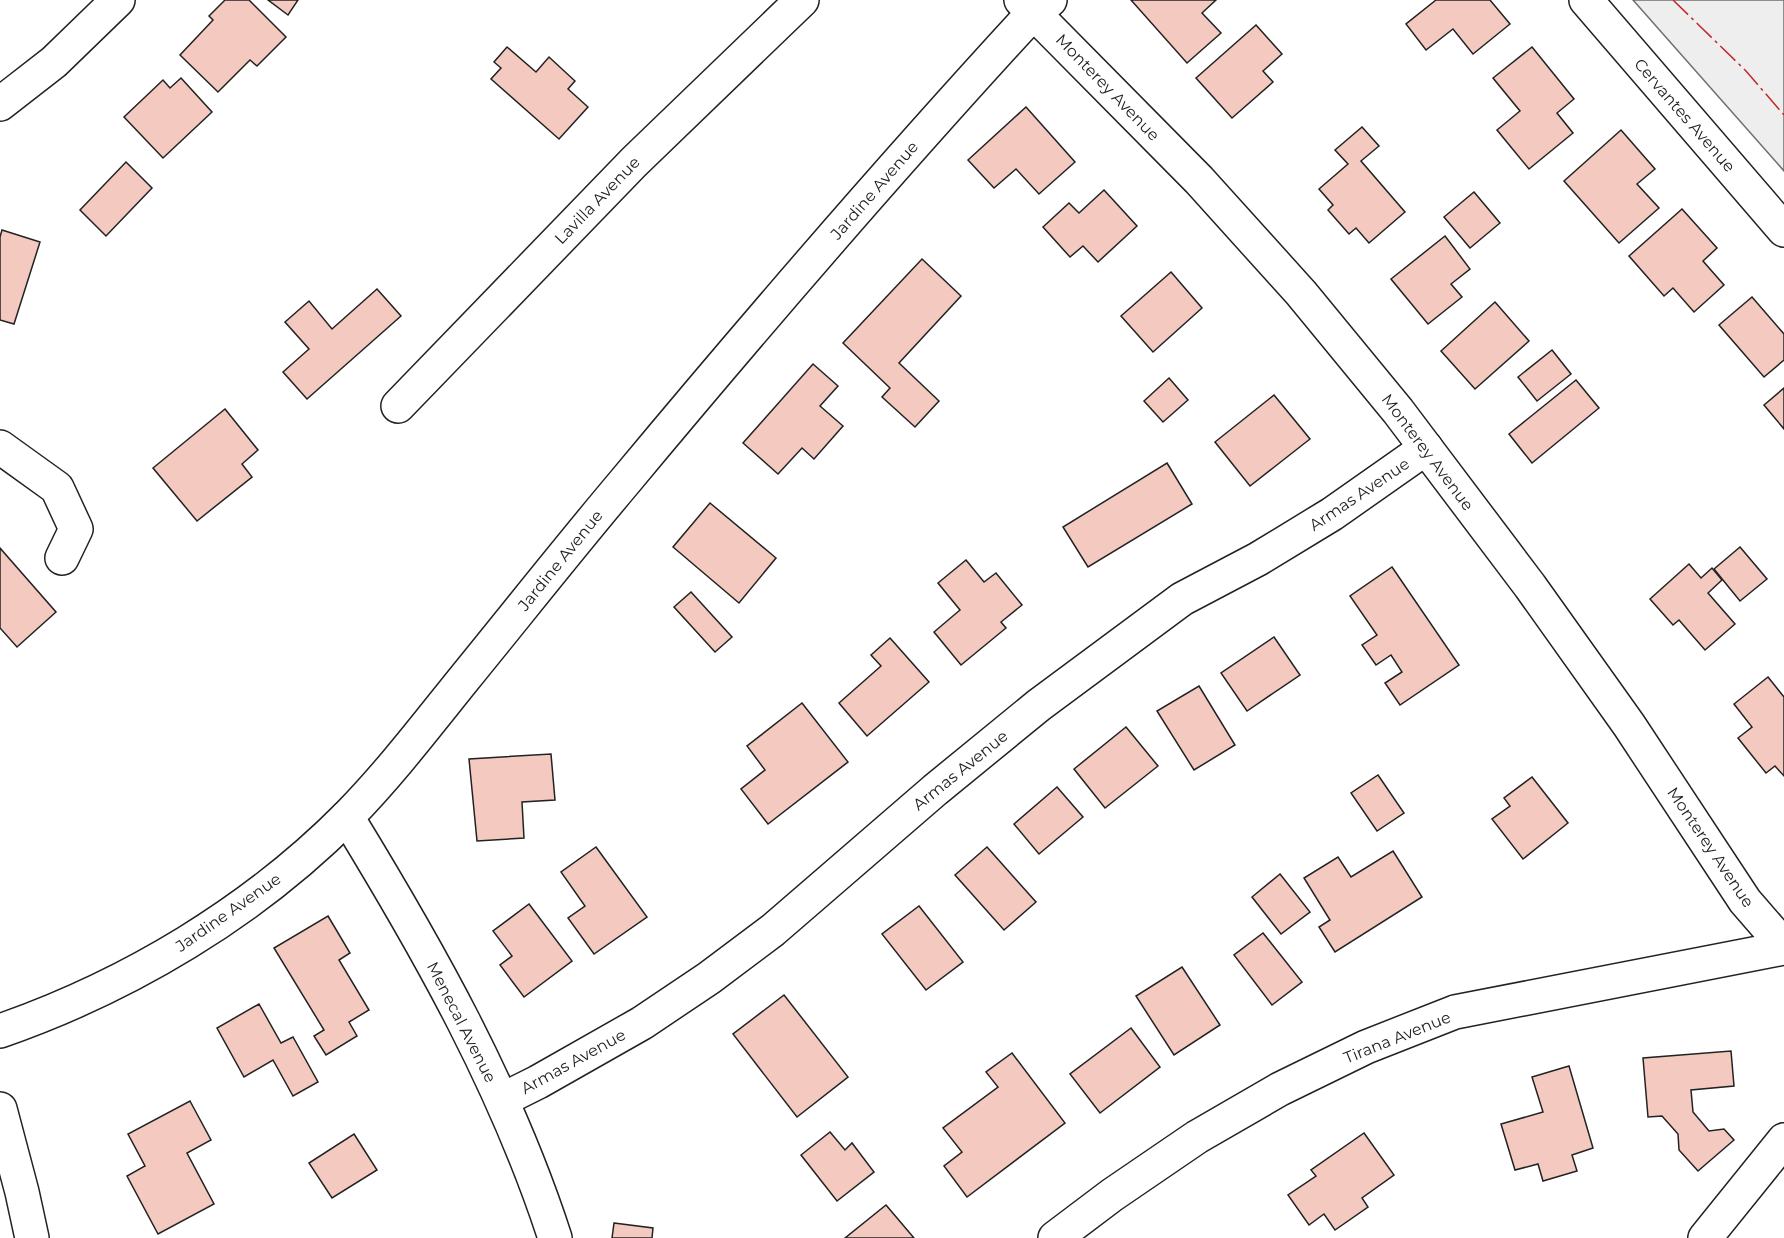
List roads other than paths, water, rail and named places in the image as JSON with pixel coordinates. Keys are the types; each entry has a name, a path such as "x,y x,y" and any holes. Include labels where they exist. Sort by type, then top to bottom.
{"street":[{"path":"0,104 54,62 118,0"},
{"name":"Lavilla Avenue","path":"398,406 634,162 802,0"},
{"name":"Cervantes Avenue","path":"1586,0 1784,230"},
{"name":"Monterey Avenue","path":"1035,4 1301,293 1426,448 1530,586 1629,725 1745,901 1784,947"},
{"name":"Jardine Avenue","path":"0,1031 70,1004 176,949 237,910 293,866 347,817 395,765 582,532 742,341 1035,4"},
{"path":"0,447 57,488 76,529 62,558"},
{"name":"Armas Avenue","path":"502,1100 642,1023 709,978 773,930 935,790 1039,705 1182,599 1258,559 1332,514 1426,448"},
{"name":"Menecal Avenue","path":"347,817 410,921 467,1027 502,1100 536,1180 555,1238"},
{"name":"Tirana Avenue","path":"1055,1238 1112,1195 1197,1137 1280,1089 1366,1047 1455,1012 1784,947"},
{"path":"0,1109 32,1238"},
{"path":"1705,1238 1784,1140"}]}
